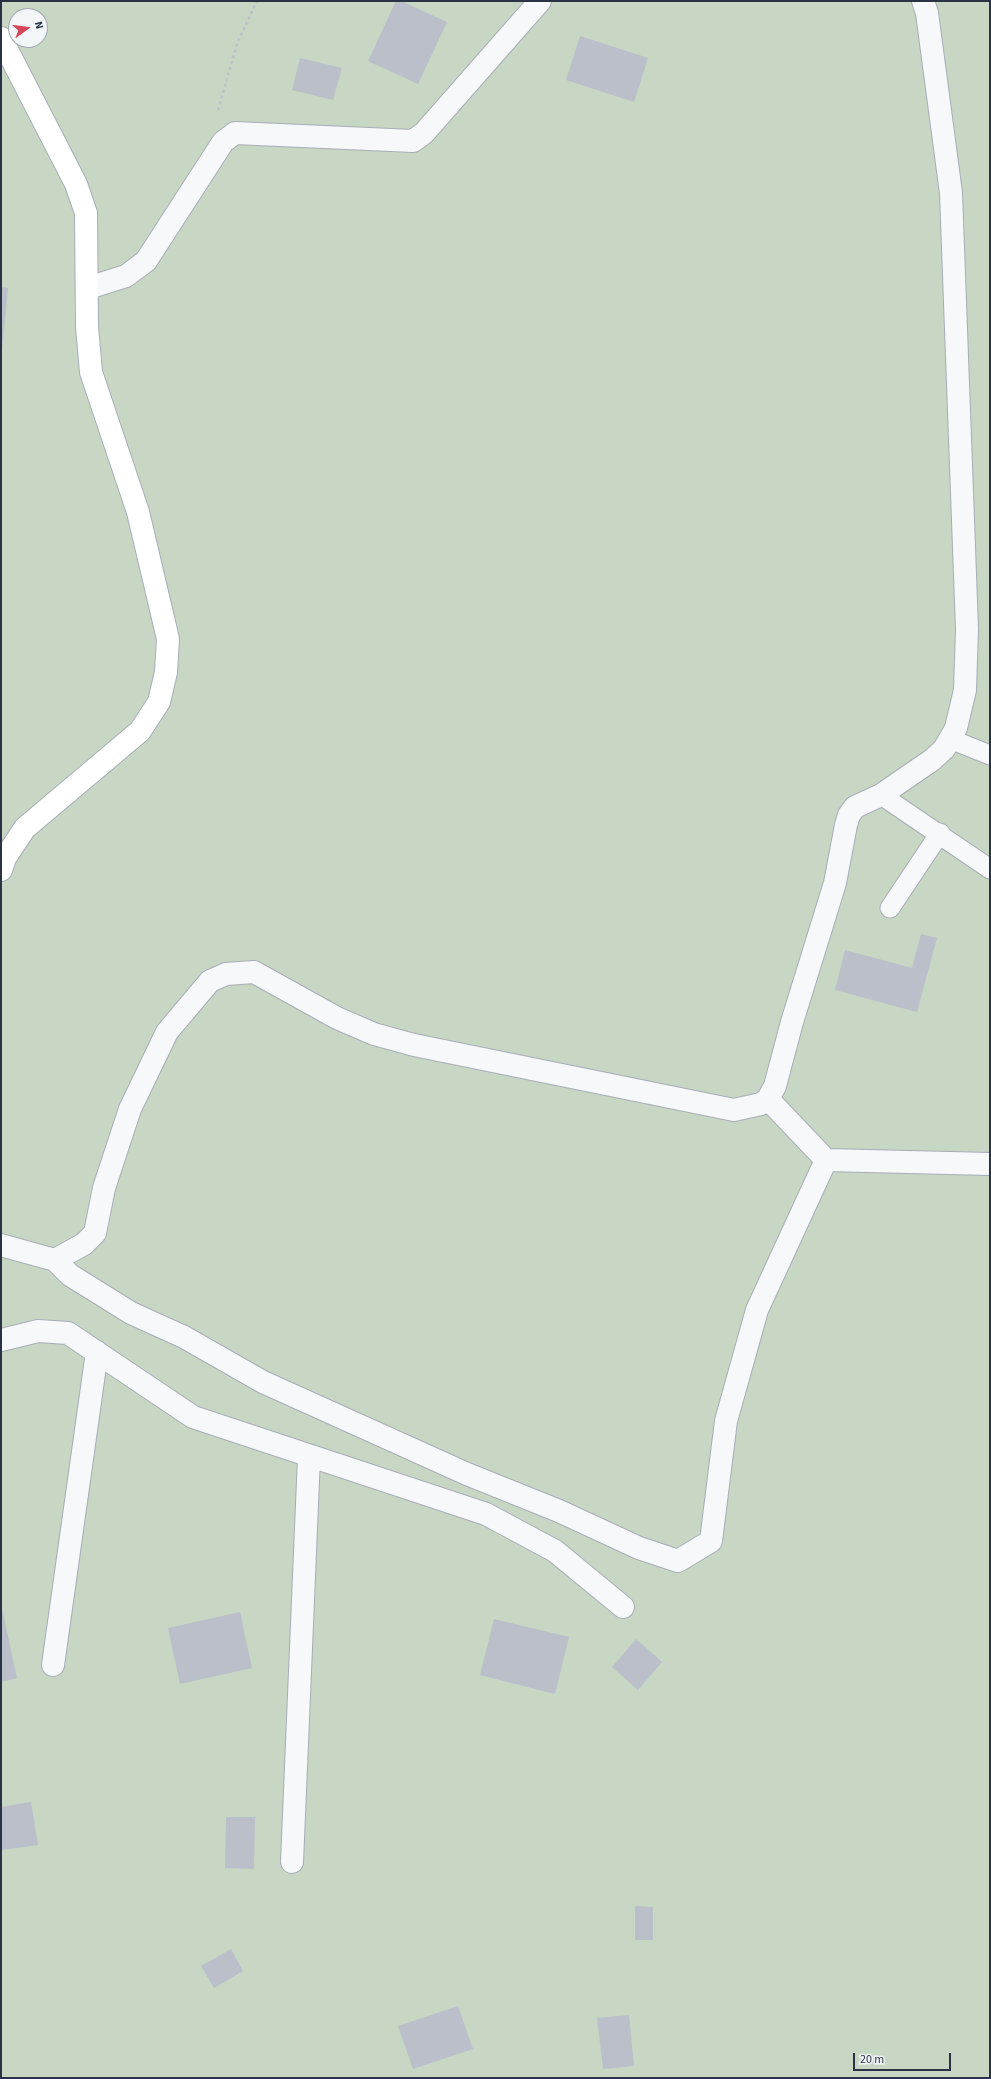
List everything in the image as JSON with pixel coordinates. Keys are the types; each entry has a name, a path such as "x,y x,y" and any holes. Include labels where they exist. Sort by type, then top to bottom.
{"main road":[{"path":"1,38 76,184 86,213 88,327 91,372 138,512 168,639 166,672 159,702 140,731 24,828 5,858 1,870"}],"street":[{"path":"88,288 126,276 146,261 223,142 235,133 413,141 424,133 540,1"},
{"path":"55,1260 84,1244 95,1233 104,1188 130,1109 166,1032 210,981 226,974 248,971 262,975 338,1018 374,1034 414,1045 734,1110 756,1106 768,1099 775,1086 792,1022 835,883 846,825 855,807 881,795 932,760 944,749 956,728 965,690 967,629 952,201 927,13 923,1"},
{"path":"768,1099 826,1160 990,1164"},
{"path":"1,1245 55,1260 70,1275 131,1313 184,1337 263,1382 467,1474 559,1511 639,1548 678,1561 711,1541 726,1421 757,1310 826,1160"},
{"path":"1,1340 38,1331 68,1333 193,1417 279,1445 309,1457 486,1514 555,1551 623,1607"},
{"path":"53,1665 97,1352"},
{"path":"292,1862 309,1457"}],"lane":[{"path":"950,739 990,755"},
{"path":"881,795 940,833 990,869"},
{"path":"890,908 940,833"}],"path":[{"path":"223,142 218,109 238,41 257,1"}],"green space":[{"path":"1,1 990,1 990,2078 1,2078"}],"building":[{"path":"396,1 401,1 447,22 418,84 368,61"},
{"path":"580,36 648,58 634,102 566,80"},
{"path":"300,58 342,68 333,100 292,90"},
{"path":"1,287 8,288 2,349 1,349"},
{"path":"921,934 937,938 917,1012 835,990 845,950 912,968"},
{"path":"1,1604 17,1678 1,1682"},
{"path":"240,1612 252,1668 180,1684 168,1628"},
{"path":"494,1619 569,1637 555,1694 480,1675"},
{"path":"636,1639 662,1662 638,1690 612,1667"},
{"path":"31,1802 38,1845 2,1850 1,1807"},
{"path":"226,1817 255,1817 254,1869 225,1868"},
{"path":"635,1906 653,1907 653,1940 635,1940"},
{"path":"231,1949 243,1971 214,1988 201,1966"},
{"path":"458,2006 473,2049 413,2069 398,2026"},
{"path":"629,2015 634,2066 603,2069 597,2018"}]}
